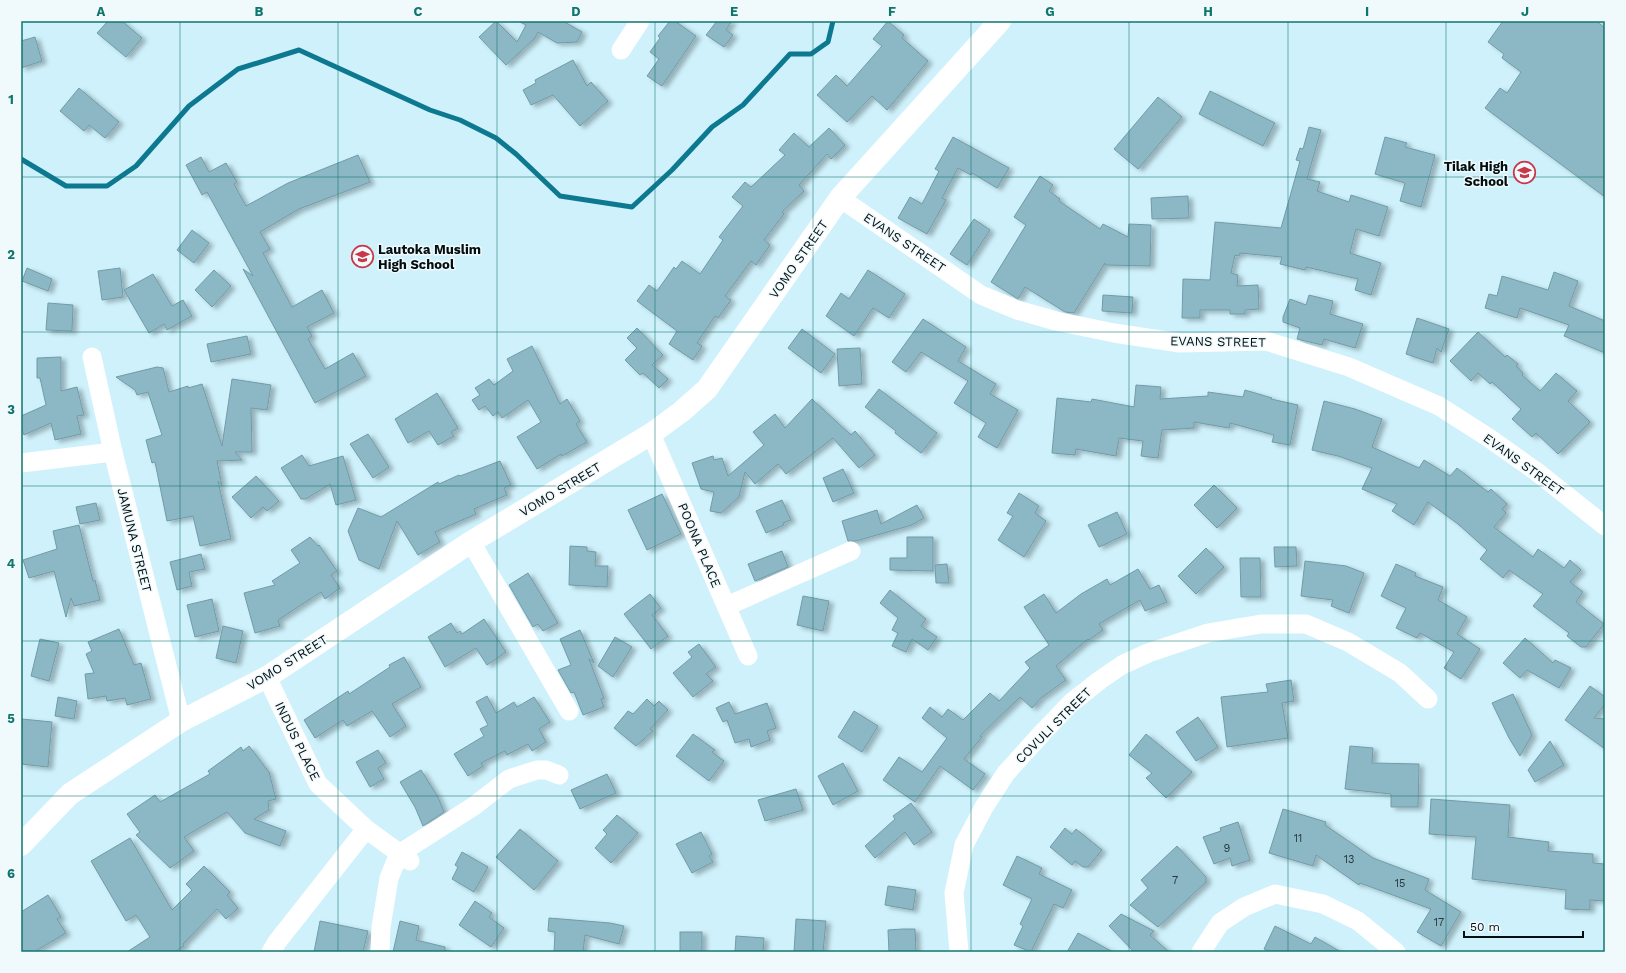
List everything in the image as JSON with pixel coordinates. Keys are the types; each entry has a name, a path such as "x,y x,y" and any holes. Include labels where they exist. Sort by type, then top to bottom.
{"main road":[{"name":"VOMO STREET","path":"21,845 70,794 181,721 267,677 470,542 651,434 681,412 707,389 840,198 1000,21"}],"street":[{"path":"621,50 640,21"},
{"name":"EVANS STREET","path":"840,198 981,295 1017,310 1056,321 1114,333 1180,343 1266,341 1349,367 1439,406 1489,438 1537,472 1605,526"},
{"name":"JAMUNA STREET","path":"92,357 181,721"},
{"name":"POONA PLACE","path":"651,434 748,656"},
{"path":"21,463 114,452"},
{"path":"470,542 569,711"},
{"path":"727,606 851,551"},
{"name":"COVULI STREET","path":"959,952 954,893 964,845 984,807 1006,773 1045,730 1072,703 1100,680 1122,665 1148,653 1208,633 1261,624 1306,624 1348,642 1400,673 1428,699"},
{"name":"INDUS PLACE","path":"267,677 318,784 366,830 405,858"},
{"path":"380,952 381,927 389,878 405,858 509,779 537,770 546,770 559,775"},
{"path":"271,952 277,942 366,830"},
{"path":"1201,952 1220,923 1244,907 1275,894 1323,904 1358,921 1396,952"}],"building":[{"path":"108,21 122,21 142,38 126,57 97,33"},
{"path":"496,21 517,42 526,25 518,21 563,21 582,32 577,42 557,43 538,32 535,38 506,65 479,37"},
{"path":"670,21 675,21 696,36 662,86 647,76 659,59 650,52 660,38 658,36"},
{"path":"717,21 732,21 726,30 733,35 724,47 706,35"},
{"path":"888,21 904,35 902,38 928,61 887,110 872,96 847,122 817,95 836,75 847,86 882,46 873,39"},
{"path":"1503,21 1596,21 1605,28 1605,197 1485,108 1500,88 1507,93 1521,72 1502,58 1504,54 1488,42"},
{"path":"35,37 42,61 21,68 21,41"},
{"path":"573,60 587,86 591,82 608,101 580,126 553,95 531,105 523,90 536,83 535,80"},
{"path":"79,88 119,122 105,138 89,125 84,131 60,111"},
{"path":"1210,91 1275,123 1263,146 1199,114"},
{"path":"1158,97 1182,117 1138,169 1114,149"},
{"path":"1309,127 1321,130 1307,179 1320,182 1317,191 1349,202 1351,195 1388,207 1379,236 1356,229 1350,253 1381,263 1371,295 1355,290 1358,279 1306,267 1305,270 1280,264 1282,257 1240,253 1239,256 1235,255 1231,273 1238,275 1237,286 1258,285 1259,309 1245,310 1245,314 1230,314 1230,310 1200,310 1200,318 1182,318 1183,279 1210,280 1215,222 1281,228 1300,161 1296,160 1300,148 1303,149"},
{"path":"829,128 845,145 831,159 827,154 799,185 804,191 782,212 784,214 764,240 770,245 756,265 751,261 725,296 731,300 718,318 715,316 697,343 702,346 693,360 669,344 677,331 637,301 649,285 657,291 674,267 676,269 682,261 700,274 723,240 719,237 743,206 732,197 745,182 751,187 785,155 779,150 794,133 809,147"},
{"path":"953,137 1009,168 997,188 972,173 971,175 958,168 942,198 946,200 927,234 898,218 910,197 922,204 939,171 935,169"},
{"path":"1385,137 1407,143 1405,147 1435,155 1421,207 1400,201 1405,183 1375,174"},
{"path":"358,155 370,182 299,209 260,232 270,249 263,253 292,307 322,290 334,313 307,327 312,336 308,339 325,369 353,353 366,376 315,403 243,269 253,276 207,192 202,195 186,165 201,157 209,172 226,163 237,182 234,184 246,206 288,183"},
{"path":"1040,176 1053,185 1049,191 1060,199 1059,201 1100,229 1103,224 1128,237 1129,224 1151,225 1150,266 1105,265 1105,263 1074,313 1065,312 1025,287 1018,299 991,282 1026,225 1014,217"},
{"path":"1188,196 1189,218 1152,219 1151,198"},
{"path":"974,219 990,230 967,265 950,254"},
{"path":"192,230 209,243 194,263 177,250"},
{"path":"27,268 52,279 48,291 22,281"},
{"path":"120,268 123,297 102,300 98,271"},
{"path":"214,270 231,286 212,307 195,290"},
{"path":"868,270 905,294 889,318 873,308 854,336 826,316 841,293 849,299"},
{"path":"1554,272 1578,281 1569,306 1605,321 1605,353 1564,336 1569,325 1520,308 1517,318 1485,308 1489,294 1497,296 1502,276 1548,290"},
{"path":"153,274 172,306 183,300 192,316 167,330 164,324 149,333 124,290"},
{"path":"1103,295 1133,297 1132,313 1102,311"},
{"path":"1309,295 1333,301 1330,314 1363,324 1355,348 1324,339 1322,345 1297,339 1300,328 1283,322 1283,317 1290,299 1306,305"},
{"path":"48,303 73,305 72,331 46,330"},
{"path":"1417,318 1449,329 1441,352 1437,348 1433,363 1406,354"},
{"path":"923,319 966,347 958,361 996,384 990,394 1018,410 997,448 978,437 986,423 954,403 968,381 921,352 906,372 892,362"},
{"path":"637,328 663,355 652,365 668,379 659,388 643,373 640,375 625,360 637,348 627,338"},
{"path":"802,329 835,354 821,373 788,348"},
{"path":"1478,332 1505,357 1507,355 1518,364 1516,366 1523,373 1522,375 1540,391 1556,373 1577,391 1568,401 1590,422 1558,454 1536,433 1532,437 1512,419 1521,409 1492,382 1490,384 1478,373 1471,381 1450,361"},
{"path":"247,336 251,354 211,362 207,344"},
{"path":"532,346 560,404 567,399 580,421 576,424 587,442 562,456 561,454 537,469 517,437 541,422 528,400 502,418 498,412 493,416 485,406 479,410 472,400 480,395 475,388 489,379 494,385 513,371 507,359"},
{"path":"860,348 862,384 839,386 837,349"},
{"path":"61,357 61,391 77,387 84,415 77,416 81,434 55,440 51,423 24,435 21,428 21,416 46,405 40,378 37,378 37,358"},
{"path":"157,367 163,368 169,392 188,386 188,388 202,384 222,446 232,379 271,385 267,410 251,408 252,452 235,452 242,460 217,461 222,486 218,481 231,539 200,546 193,516 167,521 155,462 152,463 146,440 162,435 148,392 137,395 135,390 116,377"},
{"path":"1136,385 1161,387 1160,399 1208,396 1208,392 1243,397 1245,390 1272,398 1271,399 1298,405 1290,445 1272,442 1274,435 1230,423 1229,428 1194,422 1194,428 1162,430 1158,458 1141,456 1143,441 1119,438 1116,456 1076,449 1075,455 1052,453 1057,398 1091,402 1092,399 1134,407"},
{"path":"879,389 937,433 921,453 865,407"},
{"path":"437,393 458,428 451,432 454,436 438,445 429,431 408,443 395,419"},
{"path":"812,399 851,435 855,431 875,455 859,468 833,438 786,474 778,464 755,484 745,472 739,497 721,513 710,511 714,492 701,489 692,463 713,456 714,460 722,458 728,476 764,445 753,432 775,414 785,428"},
{"path":"1324,401 1355,409 1382,419 1372,447 1419,468 1424,460 1450,476 1457,468 1488,492 1491,489 1507,504 1502,509 1506,513 1494,527 1533,557 1538,549 1564,568 1570,560 1581,570 1570,582 1583,592 1576,602 1604,624 1586,647 1581,647 1567,636 1569,633 1533,606 1543,594 1509,570 1503,578 1480,559 1487,550 1458,524 1428,502 1414,525 1392,511 1397,504 1362,489 1372,468 1338,456 1312,450"},
{"path":"368,434 389,467 373,478 350,444"},
{"path":"302,455 309,466 343,456 356,500 336,505 330,484 306,499 301,499 281,468"},
{"path":"500,461 511,485 504,488 507,495 474,509 476,514 435,532 440,542 418,555 397,521 379,569 359,560 348,531 358,508 381,517 438,482 439,484 459,475 460,476"},
{"path":"843,469 854,493 833,502 823,478"},
{"path":"256,476 279,501 267,511 263,507 251,518 232,497"},
{"path":"1214,485 1237,508 1217,528 1194,505"},
{"path":"1019,493 1039,506 1035,513 1046,521 1024,557 998,540 1013,516 1007,513"},
{"path":"662,494 681,534 647,550 628,510"},
{"path":"782,500 791,520 783,523 784,525 766,533 756,511"},
{"path":"96,503 100,520 80,524 76,507"},
{"path":"917,505 924,518 912,525 856,541 848,541 842,521 877,510 881,524"},
{"path":"1117,512 1127,534 1099,547 1088,525"},
{"path":"79,525 93,581 95,580 100,600 74,606 71,598 66,617 54,571 29,578 23,560 57,549 53,531"},
{"path":"310,537 318,546 319,545 337,571 331,575 340,588 325,599 321,592 278,620 280,626 255,633 244,593 275,585 272,581 300,563 291,550"},
{"path":"907,537 933,537 933,571 890,570 890,558 907,558"},
{"path":"570,546 587,547 587,551 596,552 595,566 608,566 607,587 569,585"},
{"path":"1274,547 1296,547 1297,566 1275,567"},
{"path":"1206,548 1224,567 1196,594 1178,576"},
{"path":"782,551 788,567 755,581 748,564"},
{"path":"201,554 205,569 189,572 192,586 177,590 170,562"},
{"path":"1240,558 1260,558 1261,597 1241,597"},
{"path":"1305,561 1346,566 1364,573 1349,613 1331,606 1333,600 1301,596"},
{"path":"947,564 949,583 936,583 935,565"},
{"path":"1396,564 1416,573 1415,576 1443,587 1438,600 1467,617 1457,634 1480,649 1461,679 1444,668 1454,652 1420,633 1417,638 1396,628 1406,608 1381,596"},
{"path":"1138,569 1150,589 1159,585 1167,602 1145,611 1140,600 1099,624 1103,630 1089,640 1088,639 1056,666 1066,680 1041,698 1032,708 1020,697 980,736 982,737 964,759 985,774 973,790 940,766 915,802 883,780 899,757 922,772 947,738 922,718 930,707 942,717 948,709 963,720 990,693 999,701 1030,668 1025,662 1049,645 1024,607 1044,594 1056,613 1081,594 1107,579 1110,585"},
{"path":"528,573 558,623 543,631 538,624 533,627 509,585"},
{"path":"890,590 926,619 921,626 937,637 928,650 912,639 906,652 892,646 898,633 892,630 898,618 880,603"},
{"path":"650,594 661,608 652,615 668,636 651,649 624,614"},
{"path":"803,596 829,601 823,631 797,625"},
{"path":"212,599 219,631 195,637 187,605"},
{"path":"484,619 506,652 487,665 476,648 445,667 428,637 451,623 457,633 460,631 462,634"},
{"path":"223,626 243,631 236,663 216,658"},
{"path":"119,629 134,665 141,663 151,699 127,705 125,698 107,701 106,696 88,699 85,674 94,673 86,654 92,651 88,642"},
{"path":"580,630 594,663 589,659 604,698 601,699 604,707 583,715 574,692 571,693 558,670 571,665 560,639"},
{"path":"615,637 632,647 613,677 598,666"},
{"path":"1525,638 1553,663 1555,660 1571,668 1559,688 1527,670 1520,678 1503,663"},
{"path":"40,639 59,643 49,681 31,676"},
{"path":"699,644 716,667 706,674 713,681 693,697 673,673 692,657 688,652"},
{"path":"404,657 421,687 392,704 406,726 390,737 372,711 347,726 343,720 315,738 304,720 348,691 349,694 390,667 389,665"},
{"path":"1291,680 1294,701 1282,703 1288,738 1227,747 1221,697 1268,692 1266,684"},
{"path":"1590,686 1605,697 1605,704 1594,718 1605,719 1605,749 1565,720"},
{"path":"1513,694 1532,735 1520,756 1509,738 1492,703"},
{"path":"487,696 496,713 514,702 517,707 534,697 550,722 539,729 546,742 532,751 528,744 507,755 505,751 481,763 483,766 468,776 454,754 484,736 480,729 488,725 476,702"},
{"path":"58,697 77,701 74,719 55,716"},
{"path":"647,699 654,706 659,701 668,710 650,729 653,731 636,746 614,728 628,711 633,714"},
{"path":"729,702 735,714 767,703 776,728 767,731 770,740 751,747 749,739 735,743 727,720 723,722 716,708"},
{"path":"854,711 878,726 862,752 838,737"},
{"path":"1198,717 1218,747 1196,761 1176,732"},
{"path":"22,719 52,722 48,767 21,764"},
{"path":"693,734 715,750 712,752 724,761 709,781 676,756"},
{"path":"1146,734 1192,772 1166,798 1146,778 1152,773 1129,755"},
{"path":"1550,741 1564,765 1535,782 1528,770"},
{"path":"249,746 269,772 276,799 268,801 269,810 254,819 286,831 280,846 245,833 227,812 184,837 194,851 170,868 136,835 140,832 127,814 155,795 160,802 210,774 208,771 241,747 243,751"},
{"path":"1350,746 1373,748 1372,763 1419,764 1418,807 1391,807 1391,794 1345,789"},
{"path":"378,750 386,763 378,768 384,779 370,787 356,762"},
{"path":"843,763 858,791 833,805 818,776"},
{"path":"421,770 438,797 444,812 423,826 415,807 400,782"},
{"path":"607,774 616,793 580,809 571,790"},
{"path":"796,789 803,810 765,821 758,800"},
{"path":"1431,799 1510,805 1508,837 1549,842 1548,851 1593,854 1593,863 1605,864 1605,901 1590,900 1590,910 1565,909 1566,890 1472,879 1476,837 1429,834"},
{"path":"911,803 932,832 914,845 905,832 875,858 865,846 895,819 893,816"},
{"path":"1283,809 1326,822 1325,825 1373,858 1429,879 1425,890 1461,912 1441,946 1417,932 1431,909 1360,883 1359,885 1316,855 1313,866 1269,853"},
{"path":"617,815 638,833 611,863 595,848 607,834 603,830"},
{"path":"1238,822 1250,860 1232,866 1230,858 1214,864 1203,837 1221,831 1220,828"},
{"path":"1065,828 1072,834 1076,829 1102,850 1088,867 1083,867 1075,861 1072,865 1050,847"},
{"path":"520,829 558,861 534,890 496,857"},
{"path":"701,832 712,854 709,856 713,862 692,873 676,844"},
{"path":"130,838 172,910 192,890 186,884 204,866 230,892 227,895 238,908 226,919 217,909 183,944 184,946 174,952 127,952 150,937 136,915 126,921 91,861"},
{"path":"1177,846 1206,877 1206,882 1158,927 1130,905 1148,888 1141,880"},
{"path":"462,852 488,867 474,892 452,879 458,867 455,865"},
{"path":"1017,856 1042,868 1039,874 1072,890 1063,908 1054,904 1031,952 1014,945 1023,926 1020,924 1032,899 1003,885"},
{"path":"888,886 916,890 913,910 885,905"},
{"path":"48,895 61,917 57,919 66,933 34,952 21,952 21,912"},
{"path":"475,901 492,913 489,917 504,928 491,947 459,925"},
{"path":"1121,914 1154,931 1150,935 1169,952 1134,952 1109,926"},
{"path":"549,918 610,923 624,926 619,944 585,935 583,952 554,952 555,932 548,931"},
{"path":"796,919 826,921 823,952 794,952"},
{"path":"320,921 368,931 363,952 314,952"},
{"path":"400,921 419,926 416,940 445,947 445,952 393,952"},
{"path":"1275,926 1311,944 1315,937 1341,952 1271,952 1264,949"},
{"path":"915,929 916,952 889,952 888,930"},
{"path":"680,932 702,932 702,952 680,952"},
{"path":"1078,933 1113,952 1067,952"},
{"path":"736,936 764,938 763,952 735,952"}],"waterway":[{"path":"21,159 66,186 107,186 136,166 189,106 238,69 299,50 430,110 460,120 496,138 516,154 560,196 632,207 672,170 712,127 743,105 790,54 811,54 828,42 833,21"}],"place":[{"name":"Tilak High School","path":"1524,173"},
{"name":"Lautoka Muslim High School","path":"362,256"}]}
